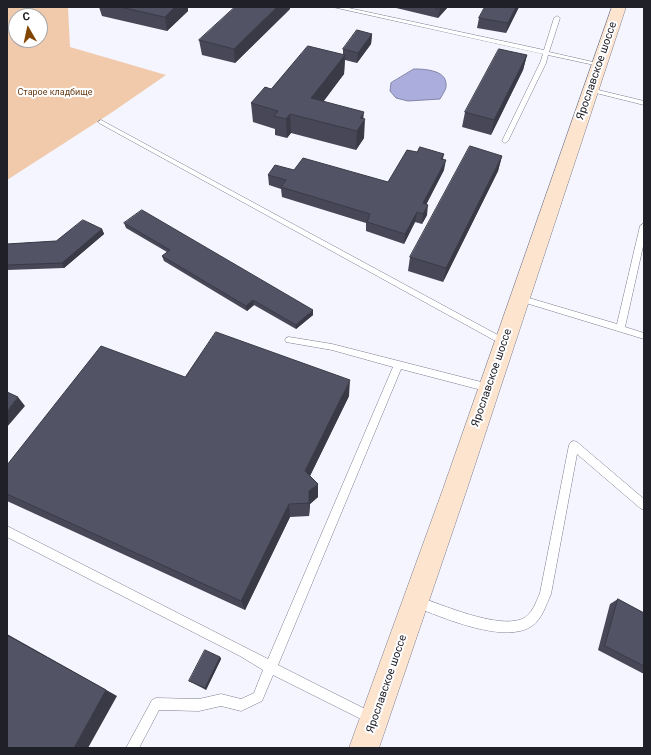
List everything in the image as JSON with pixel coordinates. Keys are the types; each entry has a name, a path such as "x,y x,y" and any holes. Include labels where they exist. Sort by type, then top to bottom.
{"main road":[{"name":"Ярославское шоссе","path":"364,748 619,7"}],"lane":[{"path":"336,7 599,64"},
{"path":"505,141 543,63 557,18"},
{"path":"590,90 644,103"},
{"path":"101,122 504,342"},
{"path":"620,328 644,226"},
{"path":"519,298 644,336"},
{"path":"289,340 332,348 489,388"},
{"path":"132,748 156,704 199,705 221,700 241,704 258,697 398,365"},
{"path":"415,602 485,624 504,627 525,624 536,613 545,594 574,446 644,505"},
{"path":"7,531 374,720"}],"green space":[{"name":"Старое кладбище","path":"7,7 68,7 70,47 166,75 111,113 7,180"}],"water":[{"path":"414,69 434,71 439,73 445,79 445,90 440,99 408,101 396,98 390,91 391,83"}],"building":[{"path":"121,7 175,7 165,17"},
{"path":"235,7 277,7 234,49 199,40"},
{"path":"485,7 516,7 508,23 479,18"},
{"path":"357,30 372,34 358,53 343,49"},
{"path":"308,46 345,55 311,98 364,112 360,118 365,119 357,131 290,114 286,119 274,116 278,111 251,103 265,87 271,89"},
{"path":"499,49 527,55 494,120 465,112"},
{"path":"470,146 502,156 446,268 410,257"},
{"path":"420,147 444,154 441,159 446,160 423,203 428,205 423,214 417,212 405,234 367,222 370,214 281,187 286,180 268,175 275,165 294,170 303,158 388,182 407,150 417,152"},
{"path":"142,210 313,310 296,325 253,300 246,306 162,256 170,250 124,223"},
{"path":"83,220 102,229 62,263 7,265 7,244 56,241"},
{"path":"216,332 350,380 305,471 318,484 309,491 309,503 289,504 241,601 7,494 7,465 101,346 185,377"},
{"path":"7,392 18,397 7,411"},
{"path":"618,599 644,613 644,666 605,646"},
{"path":"7,635 106,690 74,748 7,748"},
{"path":"205,650 220,657 205,688 189,681"}]}
